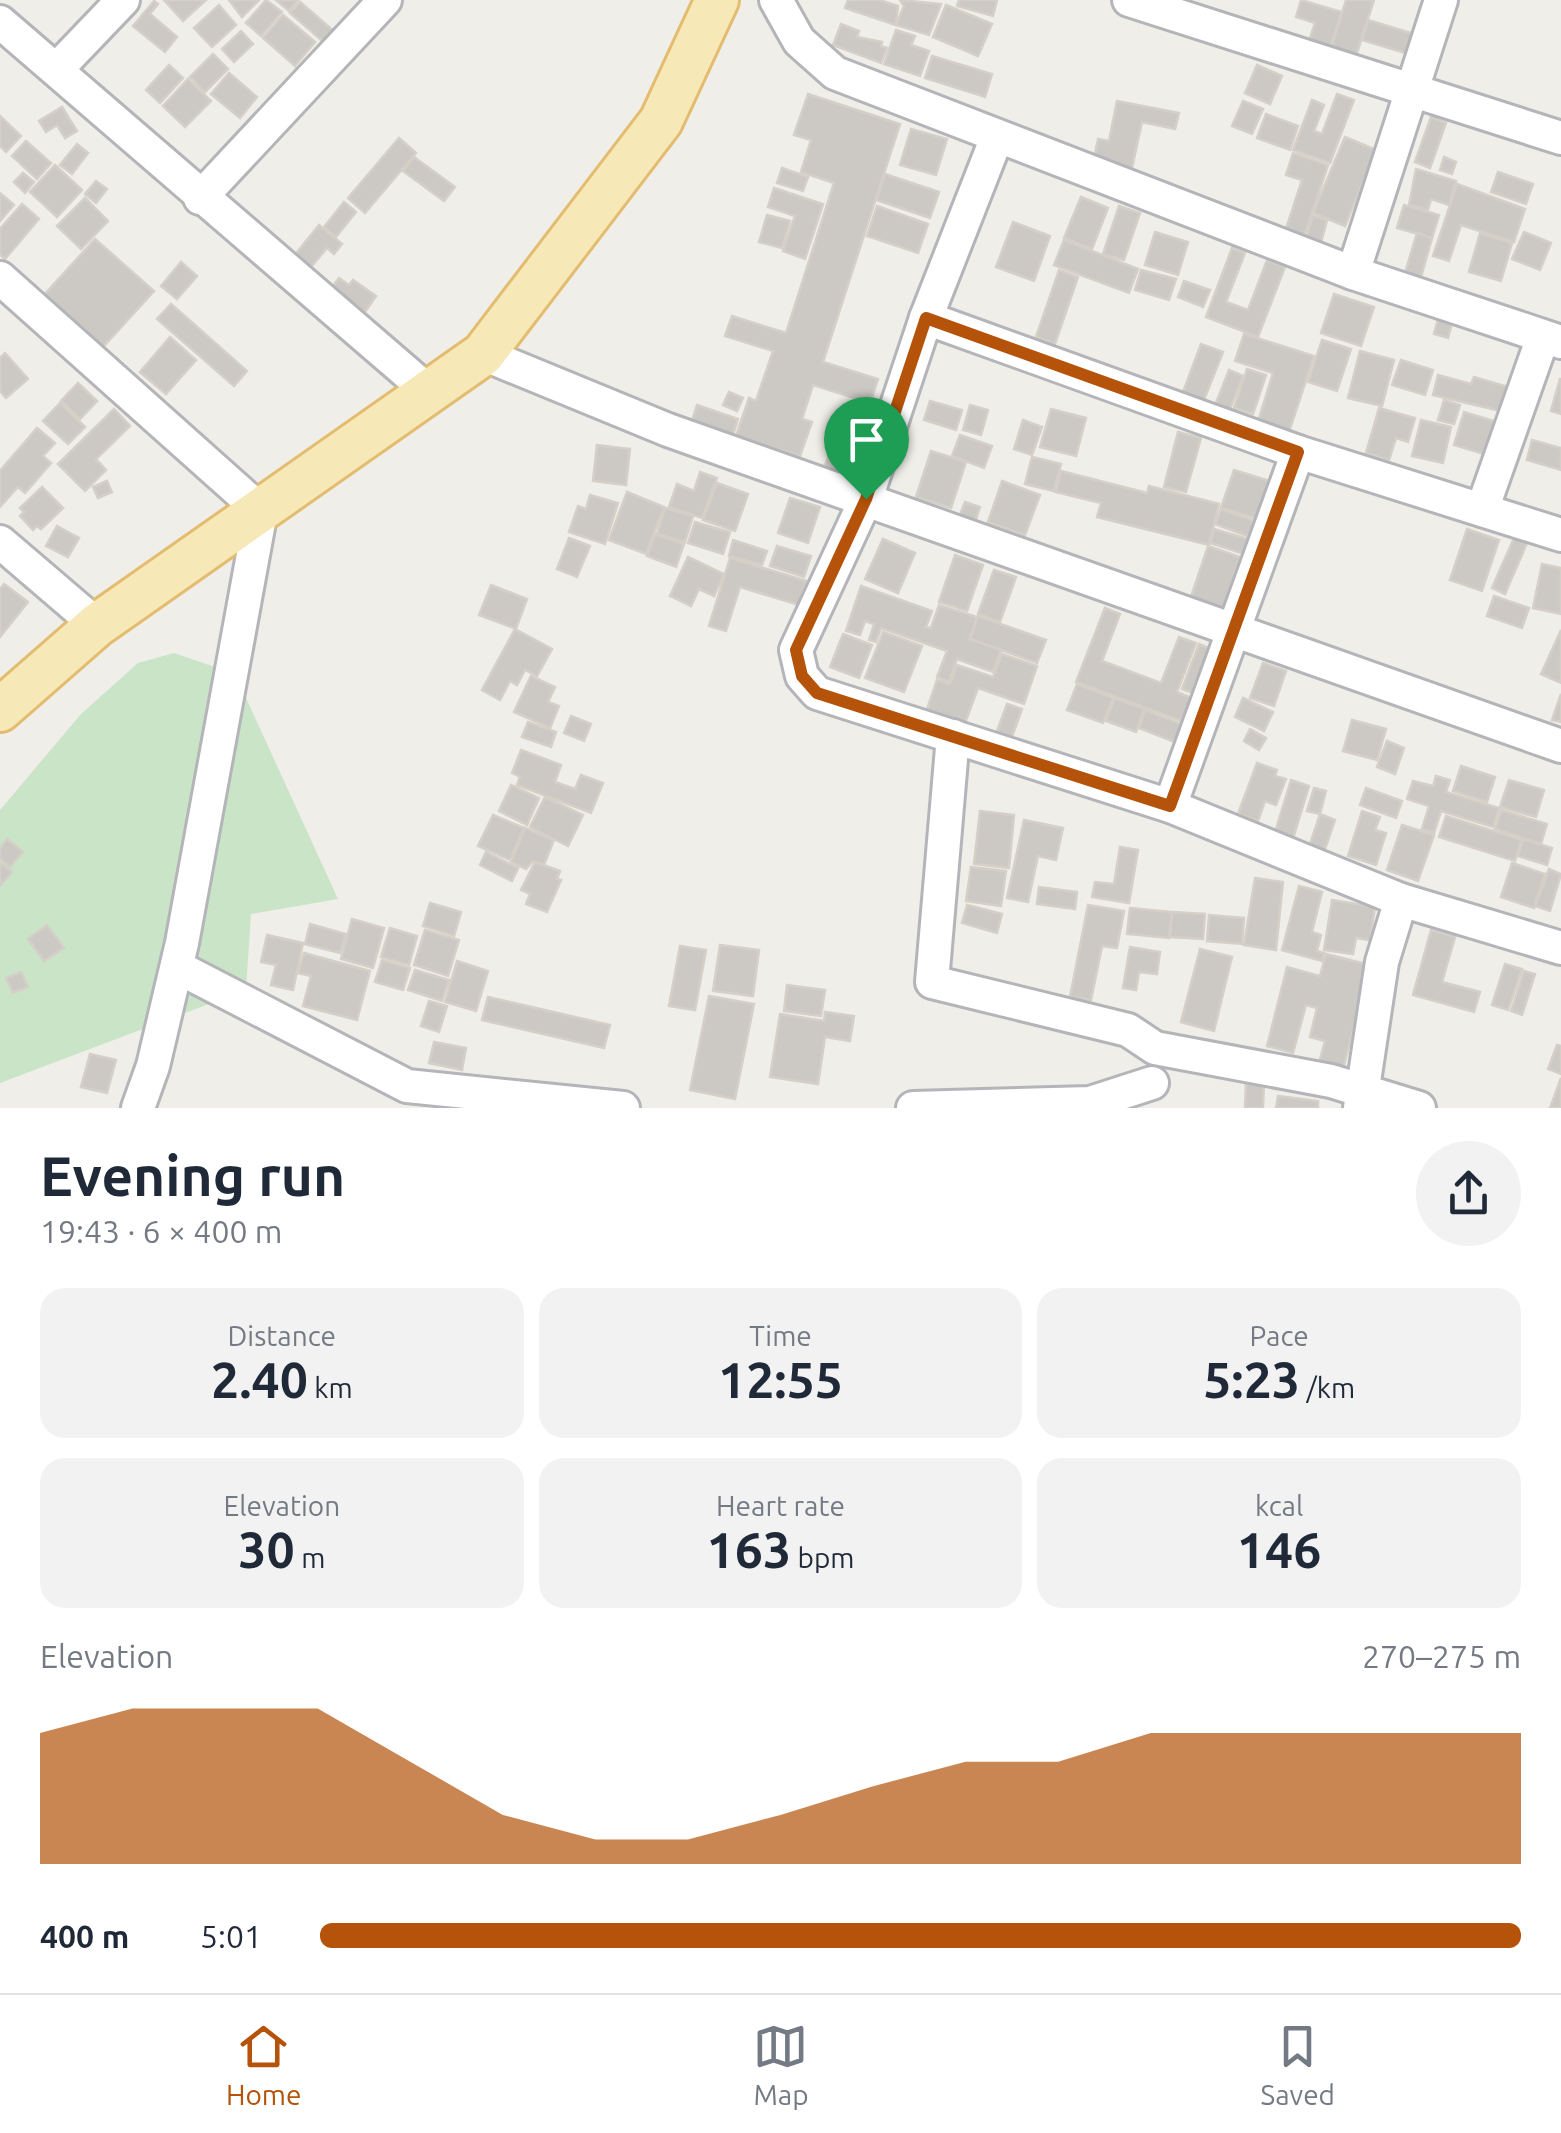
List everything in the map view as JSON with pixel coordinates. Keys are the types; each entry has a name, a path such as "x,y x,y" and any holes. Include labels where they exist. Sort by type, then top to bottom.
{"main road":[{"path":"0,710 97,625 483,354 661,121 717,0"}],"street":[{"path":"58,69 123,0"},
{"path":"200,198 384,0"},
{"path":"776,0 799,41 835,73 1352,273 1552,340 1482,510"},
{"path":"1129,0 1230,15 1414,90 1561,138"},
{"path":"1352,273 1441,0"},
{"path":"0,22 427,390"},
{"path":"997,137 926,318 866,499 796,650 802,676 817,693 1170,806 1401,900 1559,942"},
{"path":"0,278 261,511 176,968 153,1066 138,1108"},
{"path":"926,318 1298,452 1561,534"},
{"path":"483,354 668,430 1561,746"},
{"path":"1170,806 1298,452"},
{"path":"0,542 97,625"},
{"path":"953,736 932,982 1128,1030 1155,1048 1331,1082 1360,1100 1419,1108"},
{"path":"1360,1100 1382,962 1401,900"},
{"path":"176,968 408,1086 623,1108"},
{"path":"913,1108 1090,1103 1151,1096 1155,1048"}],"green space":[{"path":"174,653 235,674 338,899 251,914 246,990 0,1083 0,810 81,714 138,663"}],"building":[{"path":"164,0 206,0 183,21"},
{"path":"229,0 259,0 242,17"},
{"path":"266,0 282,12 261,36 246,23"},
{"path":"276,0 298,0 289,11"},
{"path":"848,0 879,0 898,6 896,25 845,8"},
{"path":"900,0 941,4 929,35 896,25 904,6"},
{"path":"959,0 997,0 993,16 957,6"},
{"path":"1301,0 1342,12 1330,48 1309,41 1315,23 1296,17"},
{"path":"1346,0 1374,0 1356,56 1331,49"},
{"path":"154,1 158,4 150,14 177,37 165,52 133,26"},
{"path":"300,2 336,33 327,45 290,13"},
{"path":"219,5 236,25 212,47 194,28"},
{"path":"946,5 992,24 978,56 933,37"},
{"path":"283,15 315,42 295,66 263,38"},
{"path":"1368,20 1421,36 1415,56 1362,40"},
{"path":"841,24 859,31 857,37 882,42 881,46 887,48 881,63 833,45"},
{"path":"896,30 915,36 911,45 929,51 920,76 884,64"},
{"path":"241,31 253,44 234,62 222,49"},
{"path":"213,54 228,69 205,92 190,77"},
{"path":"932,56 992,74 985,97 925,78"},
{"path":"169,65 183,78 160,103 146,90"},
{"path":"1257,65 1282,76 1270,104 1245,93"},
{"path":"229,73 257,97 240,118 211,94"},
{"path":"188,79 211,101 185,127 163,106"},
{"path":"808,94 900,124 823,362 878,379 870,403 813,385 802,419 812,422 800,456 736,436 749,398 756,401 773,351 725,336 732,316 786,333 834,183 801,172 811,140 794,135"},
{"path":"1337,94 1354,100 1330,163 1293,150 1312,100 1324,105 1314,131 1322,134"},
{"path":"1117,101 1179,113 1175,129 1142,122 1130,177 1092,169 1098,139 1109,141"},
{"path":"1243,101 1263,109 1252,134 1232,126"},
{"path":"62,107 77,131 65,138 57,125 46,132 39,121"},
{"path":"1266,114 1298,126 1290,150 1257,138"},
{"path":"0,116 21,136 6,152 0,146"},
{"path":"1431,117 1446,123 1430,168 1415,162"},
{"path":"911,129 947,139 936,175 900,165"},
{"path":"1345,137 1376,150 1345,226 1313,213"},
{"path":"399,138 416,153 365,213 348,198"},
{"path":"26,141 51,163 37,179 12,156"},
{"path":"77,144 88,153 72,174 60,165"},
{"path":"1293,153 1328,165 1304,237 1285,232 1302,180 1286,175"},
{"path":"414,157 455,187 444,201 403,171"},
{"path":"1444,157 1456,162 1452,174 1440,170"},
{"path":"55,165 82,190 57,217 30,192"},
{"path":"782,168 808,177 803,191 777,183"},
{"path":"1416,169 1456,181 1449,205 1431,199 1428,210 1409,205"},
{"path":"1498,172 1533,184 1526,204 1491,192"},
{"path":"23,173 34,182 25,193 14,182"},
{"path":"885,174 939,192 930,218 876,200"},
{"path":"96,181 107,189 96,203 85,194"},
{"path":"1457,184 1525,209 1514,242 1461,225 1449,261 1433,256"},
{"path":"774,188 823,204 805,259 783,251 795,216 768,207"},
{"path":"0,193 14,205 0,221"},
{"path":"1081,197 1108,208 1092,249 1064,238"},
{"path":"85,198 108,221 81,249 57,226"},
{"path":"344,202 356,212 336,237 324,227"},
{"path":"22,204 39,219 5,259 0,255 0,229"},
{"path":"1404,205 1439,215 1432,238 1397,228"},
{"path":"877,206 928,224 918,253 867,236"},
{"path":"1119,206 1140,213 1124,260 1103,254"},
{"path":"767,215 790,221 782,248 759,242"},
{"path":"1313,216 1327,220 1321,243 1306,238"},
{"path":"1013,222 1050,236 1034,281 996,267"},
{"path":"319,225 342,244 334,254 327,248 310,268 294,256"},
{"path":"1155,232 1188,242 1178,275 1145,265"},
{"path":"1524,232 1551,243 1540,270 1512,259"},
{"path":"1417,233 1432,238 1421,277 1405,273"},
{"path":"1480,233 1512,243 1501,281 1469,272"},
{"path":"95,239 154,291 103,347 45,294"},
{"path":"1064,240 1138,269 1129,293 1054,265"},
{"path":"1232,248 1245,253 1226,302 1248,310 1267,260 1285,267 1258,337 1206,317"},
{"path":"181,262 197,276 177,299 161,286"},
{"path":"1059,270 1078,277 1055,344 1036,337"},
{"path":"1141,270 1176,279 1169,300 1135,290"},
{"path":"339,278 349,285 353,280 376,296 365,312 331,289"},
{"path":"1184,281 1210,290 1203,307 1178,297"},
{"path":"1334,294 1374,307 1361,346 1321,333"},
{"path":"171,304 247,371 234,386 157,319"},
{"path":"1438,319 1452,323 1448,338 1434,334"},
{"path":"1244,334 1314,356 1289,432 1258,422 1273,373 1235,361"},
{"path":"170,337 196,360 166,394 140,372"},
{"path":"1322,340 1351,349 1337,391 1308,382"},
{"path":"1201,344 1223,352 1204,400 1183,392"},
{"path":"1360,351 1394,360 1382,406 1348,398"},
{"path":"5,353 28,379 6,398 0,391 0,358"},
{"path":"1401,360 1433,370 1425,395 1392,385"},
{"path":"1247,369 1266,375 1253,414 1234,408"},
{"path":"1229,370 1243,376 1230,409 1216,403"},
{"path":"1438,375 1471,384 1474,377 1512,388 1505,412 1433,395"},
{"path":"1561,379 1561,414 1551,411"},
{"path":"78,383 97,401 80,419 61,401"},
{"path":"729,392 743,398 737,411 723,405"},
{"path":"1444,400 1460,405 1454,424 1438,420"},
{"path":"930,401 962,410 956,430 924,420"},
{"path":"60,403 85,427 68,444 43,421"},
{"path":"697,405 738,419 732,438 691,424"},
{"path":"970,405 988,410 981,435 963,430"},
{"path":"1379,408 1415,418 1408,442 1396,438 1389,460 1366,453"},
{"path":"114,409 130,426 96,459 106,470 85,491 58,464"},
{"path":"1051,409 1086,418 1076,456 1040,447"},
{"path":"843,411 867,419 860,438 836,430"},
{"path":"1464,412 1497,422 1487,455 1454,445"},
{"path":"1023,420 1042,427 1032,455 1014,449"},
{"path":"1421,420 1451,427 1443,463 1412,456"},
{"path":"37,428 55,443 43,456 51,463 25,493 18,487 0,507 0,471"},
{"path":"1178,432 1201,438 1186,492 1164,487"},
{"path":"960,435 992,446 984,468 952,456"},
{"path":"1532,440 1561,448 1561,470 1527,460"},
{"path":"597,445 630,449 626,485 593,481"},
{"path":"831,450 854,459 845,479 823,470"},
{"path":"931,451 966,462 951,508 916,497"},
{"path":"1032,457 1061,464 1054,491 1025,484"},
{"path":"1234,470 1270,481 1258,519 1221,508"},
{"path":"1061,471 1147,493 1149,486 1219,504 1209,545 1097,517 1101,503 1056,492"},
{"path":"700,472 717,478 702,518 669,507 677,484 694,491"},
{"path":"107,481 112,492 98,498 93,487"},
{"path":"1002,481 1040,495 1025,535 988,522"},
{"path":"717,483 748,494 735,531 703,520"},
{"path":"42,487 63,508 41,529 37,526 33,530 20,516 24,512 20,508"},
{"path":"627,492 664,507 646,554 609,540"},
{"path":"590,495 618,503 605,544 569,532 578,506 586,509"},
{"path":"790,498 820,507 808,543 778,533"},
{"path":"965,502 980,507 975,522 959,517"},
{"path":"665,508 693,516 685,542 657,534"},
{"path":"1221,509 1255,521 1250,537 1215,524"},
{"path":"695,522 730,532 723,554 688,543"},
{"path":"57,526 79,538 68,557 46,546"},
{"path":"1214,529 1248,539 1244,554 1210,543"},
{"path":"1467,529 1499,540 1482,591 1450,580"},
{"path":"655,534 684,544 676,567 647,556"},
{"path":"569,538 590,546 577,577 557,569"},
{"path":"1514,538 1527,543 1505,594 1492,588"},
{"path":"883,539 915,553 898,593 865,579"},
{"path":"733,540 767,551 762,565 729,556"},
{"path":"777,546 811,556 804,577 770,566"},
{"path":"1208,546 1240,557 1222,611 1190,600"},
{"path":"955,555 983,565 967,611 939,602"},
{"path":"688,557 724,574 714,596 699,589 691,606 670,596"},
{"path":"730,558 807,581 799,605 740,587 726,631 709,626"},
{"path":"1542,564 1561,568 1561,614 1533,608"},
{"path":"994,570 1016,577 1000,622 978,614"},
{"path":"4,584 28,602 0,637 0,589"},
{"path":"491,585 527,599 516,629 479,615"},
{"path":"861,586 932,611 926,627 931,628 939,605 977,617 970,639 1001,650 993,672 957,659 949,682 937,677 947,651 881,628 876,642 869,640 874,624 865,621 860,635 846,631"},
{"path":"1494,596 1529,608 1522,628 1487,616"},
{"path":"1105,608 1120,614 1102,661 1161,683 1179,637 1196,643 1177,692 1194,699 1184,722 1076,682"},
{"path":"978,616 1046,640 1037,663 970,639"},
{"path":"515,629 552,649 537,676 525,670 517,685 510,681 500,700 482,690"},
{"path":"1561,630 1561,683 1541,674"},
{"path":"883,632 922,646 904,692 865,678"},
{"path":"843,634 872,645 859,678 830,667"},
{"path":"1199,644 1213,650 1195,694 1182,689"},
{"path":"1002,654 1037,666 1024,704 978,688 964,726 926,712 937,680 950,684 957,665 993,677"},
{"path":"1263,663 1286,671 1274,706 1250,698"},
{"path":"531,676 555,687 548,702 559,706 550,728 514,712"},
{"path":"1077,684 1113,698 1103,723 1067,710"},
{"path":"1561,694 1561,722 1552,720"},
{"path":"1115,698 1144,709 1136,732 1106,721"},
{"path":"1243,698 1273,712 1264,731 1235,717"},
{"path":"1007,704 1022,709 1008,748 993,742"},
{"path":"1145,710 1184,725 1177,743 1139,728"},
{"path":"571,716 591,724 584,741 564,733"},
{"path":"1352,720 1386,729 1377,760 1343,751"},
{"path":"528,722 556,732 551,747 522,737"},
{"path":"1250,729 1266,738 1259,750 1244,741"},
{"path":"1387,741 1404,748 1395,774 1377,767"},
{"path":"521,750 561,765 555,782 575,789 581,775 603,783 591,813 517,785 520,777 512,773"},
{"path":"1257,763 1277,770 1275,776 1286,779 1276,805 1265,801 1258,821 1238,814"},
{"path":"1461,766 1495,777 1487,802 1453,791"},
{"path":"1436,776 1450,780 1446,792 1499,808 1493,827 1441,811 1434,833 1422,829 1429,806 1407,799 1413,781 1433,786"},
{"path":"1291,780 1309,786 1292,842 1274,836"},
{"path":"1509,780 1544,790 1536,817 1500,807"},
{"path":"511,785 539,798 527,825 499,811"},
{"path":"1314,788 1326,791 1320,814 1307,811"},
{"path":"1366,788 1402,801 1396,818 1360,805"},
{"path":"545,797 583,815 568,846 530,827"},
{"path":"1501,810 1547,824 1541,844 1495,829"},
{"path":"980,811 1014,815 1009,868 974,864"},
{"path":"1362,811 1380,817 1375,830 1386,833 1376,865 1348,856"},
{"path":"1320,814 1335,820 1324,852 1309,847"},
{"path":"493,815 524,828 510,860 478,846"},
{"path":"1446,816 1522,840 1515,861 1439,837"},
{"path":"1024,820 1063,828 1056,860 1038,856 1028,902 1007,898"},
{"path":"1402,825 1434,835 1418,881 1387,870"},
{"path":"525,828 554,840 544,865 533,861 526,869 511,862"},
{"path":"7,839 23,852 10,867 0,859 0,848"},
{"path":"1523,839 1552,848 1547,865 1518,856"},
{"path":"1120,847 1138,850 1129,903 1092,897 1095,882 1114,884"},
{"path":"486,852 518,868 512,881 480,865"},
{"path":"535,862 560,871 557,879 561,880 547,912 526,904 530,894 521,890"},
{"path":"0,863 12,872 0,886"},
{"path":"1512,863 1545,874 1534,908 1501,897"},
{"path":"971,867 1006,871 1001,906 966,901"},
{"path":"1549,869 1561,874 1550,911 1535,906"},
{"path":"1255,878 1283,882 1276,950 1244,945"},
{"path":"1299,886 1322,892 1312,932 1321,935 1317,951 1324,953 1322,961 1282,950"},
{"path":"1039,887 1077,892 1075,909 1037,904"},
{"path":"1332,900 1375,907 1370,940 1356,938 1353,954 1324,950"},
{"path":"430,903 461,912 454,936 423,926"},
{"path":"967,905 1002,914 997,933 962,923"},
{"path":"1088,905 1124,911 1117,948 1102,946 1091,1000 1070,997"},
{"path":"1130,908 1172,912 1169,938 1127,934"},
{"path":"1172,912 1205,914 1203,939 1170,937"},
{"path":"1209,915 1244,918 1242,944 1207,941"},
{"path":"352,919 384,928 373,968 341,959"},
{"path":"310,924 346,934 340,953 305,944"},
{"path":"47,925 64,948 44,961 28,939"},
{"path":"390,928 417,936 409,965 381,957"},
{"path":"425,930 459,940 448,976 414,965"},
{"path":"1431,930 1455,937 1442,982 1480,992 1474,1012 1413,995"},
{"path":"267,935 303,943 293,990 271,985 276,965 261,962"},
{"path":"720,945 759,950 753,996 713,991"},
{"path":"680,946 706,950 695,1010 669,1006"},
{"path":"1130,947 1160,952 1157,974 1139,972 1136,990 1123,988"},
{"path":"1200,949 1232,957 1214,1031 1181,1022"},
{"path":"304,953 370,971 357,1020 303,1006 311,976 298,973"},
{"path":"1326,954 1370,965 1343,1069 1319,1063 1325,1041 1310,1037 1317,1008 1306,1005 1293,1053 1267,1046 1287,967 1320,976"},
{"path":"382,960 410,968 403,990 375,982"},
{"path":"457,961 488,971 476,1011 445,1002"},
{"path":"1505,964 1522,969 1508,1010 1492,1005"},
{"path":"415,970 449,980 442,1001 408,990"},
{"path":"1524,971 1535,974 1522,1015 1511,1011"},
{"path":"21,972 28,987 13,993 6,978"},
{"path":"787,985 825,990 821,1016 784,1011"},
{"path":"709,996 754,1004 735,1099 690,1090"},
{"path":"488,997 610,1025 604,1048 482,1020"},
{"path":"429,1001 447,1006 439,1032 421,1026"},
{"path":"825,1012 854,1016 850,1041 825,1037 818,1084 770,1077 780,1014 824,1021"},
{"path":"434,1042 466,1048 462,1070 429,1063"},
{"path":"1557,1045 1561,1046 1561,1074 1548,1069"},
{"path":"90,1054 116,1060 107,1093 81,1087"},
{"path":"1561,1078 1561,1108 1550,1108"},
{"path":"1246,1081 1264,1081 1263,1108 1245,1108"},
{"path":"1278,1096 1318,1101 1318,1108 1276,1108"}],"route":[{"path":"926,318 1298,452 1170,806 817,693 802,676 796,650 866,499 926,318"}]}
